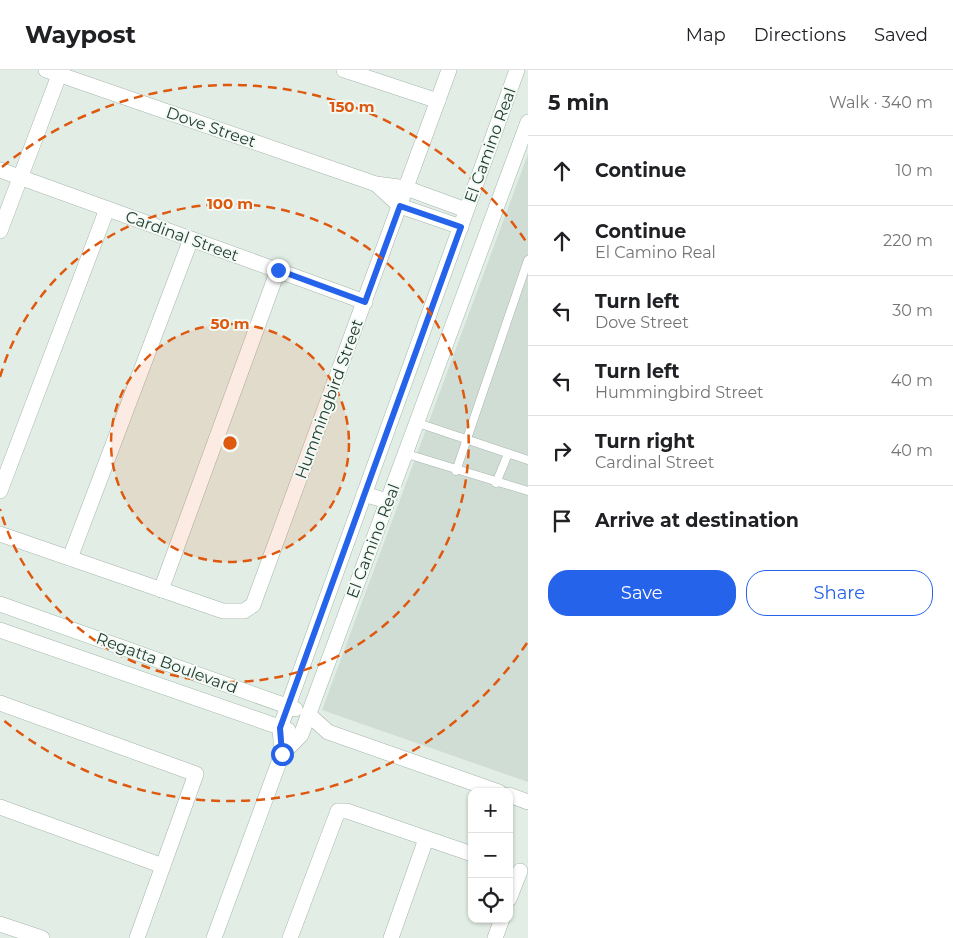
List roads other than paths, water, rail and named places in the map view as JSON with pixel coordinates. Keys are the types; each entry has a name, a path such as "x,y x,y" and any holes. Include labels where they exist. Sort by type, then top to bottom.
{"street":[{"path":"344,70 438,101"},
{"name":"Hummingbird Street","path":"161,590 223,611 244,611 253,605 449,70"},
{"name":"El Camino Real","path":"280,728 517,70"},
{"path":"0,231 55,72"},
{"name":"Dove Street","path":"55,72 376,184 406,188 466,210"},
{"name":"El Camino Real","path":"301,735 387,501 407,454 528,122"},
{"name":"Cardinal Street","path":"0,170 365,302"},
{"name":"Dove Street","path":"376,184 400,206 461,227"},
{"path":"0,491 107,208"},
{"path":"70,558 192,239"},
{"path":"0,534 161,590 278,270"},
{"path":"364,494 387,501"},
{"name":"Regatta Boulevard","path":"0,604 308,714 328,732 488,788"},
{"name":"Regatta Boulevard","path":"0,630 301,735 328,732"},
{"path":"0,703 196,774 137,938"},
{"path":"214,938 282,754 280,728"},
{"path":"282,754 301,735"},
{"path":"513,796 528,802"},
{"path":"0,807 163,866"},
{"path":"290,938 333,819 338,811 347,811 468,853"},
{"path":"391,938 426,839"},
{"path":"513,887 519,870"},
{"path":"495,938 501,923"},
{"path":"0,924 42,938"}],"lane":[{"path":"456,471 528,260"},
{"path":"418,424 528,460"},
{"path":"407,454 456,471 528,491"},
{"path":"496,483 508,454"}]}
